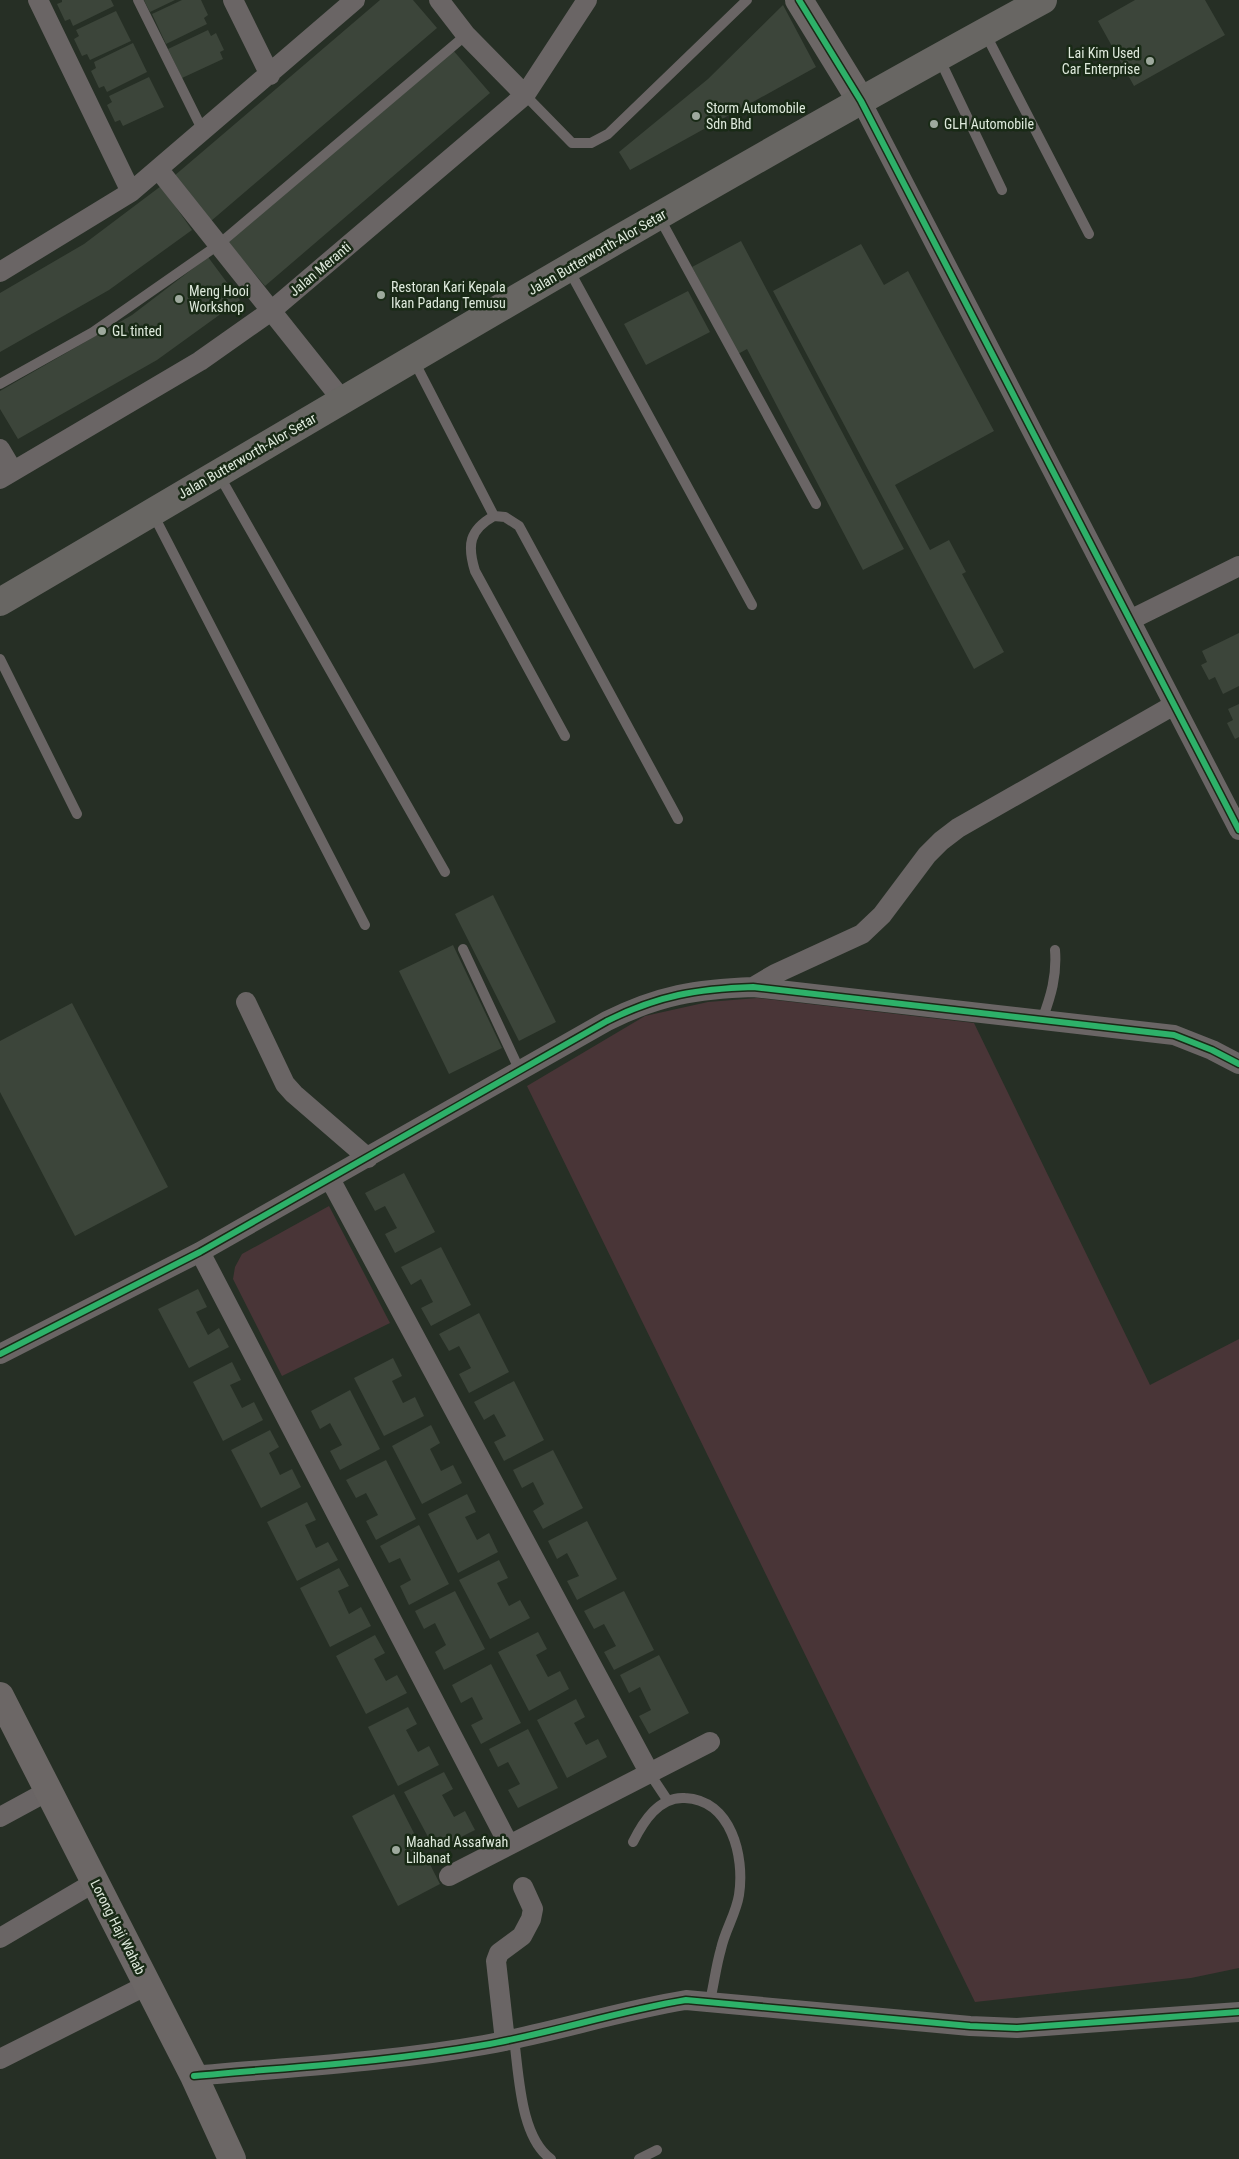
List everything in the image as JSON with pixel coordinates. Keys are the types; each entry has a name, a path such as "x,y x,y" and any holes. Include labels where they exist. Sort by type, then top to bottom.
{"main road":[{"name":"Jalan Butterworth-Alor Setar","path":"0,602 412,358 861,101 1043,0"}],"street":[{"path":"38,0 131,192"},
{"path":"233,0 270,75"},
{"path":"439,0 466,35 526,95"},
{"name":"Jalan Meranti","path":"6,475 200,361 271,311 526,95 587,0"},
{"path":"799,0 861,101 1239,830"},
{"path":"0,272 131,192 270,75 344,4"},
{"path":"159,170 342,400"},
{"path":"0,449 6,475"},
{"path":"1130,620 1239,566"},
{"path":"753,987 775,974 862,934 882,915 927,855 941,840 958,828 1174,705"},
{"path":"0,1354 200,1252 638,1005 705,988 753,987 1174,1036 1212,1050 1239,1064"},
{"path":"246,1002 285,1084 368,1158"},
{"path":"330,1179 650,1774"},
{"path":"200,1252 509,1845"},
{"name":"Lorong Haji Wahab","path":"0,1696 6,1725 48,1791 194,2076 232,2159"},
{"path":"449,1876 710,1742"},
{"path":"0,1817 48,1791"},
{"path":"0,1938 95,1882"},
{"path":"509,2040 496,1961 500,1953 522,1936 531,1918 533,1909 523,1887"},
{"path":"0,2059 147,1985"},
{"path":"194,2076 422,2055 509,2040 640,2008 686,2000 970,2026 1017,2028 1239,2012"}],"lane":[{"path":"138,0 203,131"},
{"path":"526,95 572,143 591,143 608,134 747,0"},
{"path":"984,32 1089,234"},
{"path":"0,384 93,332 218,245 466,35"},
{"path":"939,57 1002,190"},
{"path":"659,217 816,504"},
{"path":"568,269 752,605"},
{"path":"412,358 494,516"},
{"path":"218,472 444,872"},
{"path":"152,512 365,924"},
{"path":"565,736 475,571 470,553 473,534 482,523 494,516 505,517 519,526 678,819"},
{"path":"0,659 77,814"},
{"path":"463,949 520,1071"},
{"path":"1042,1020 1057,972 1055,950"},
{"path":"650,1774 668,1801"},
{"path":"633,1842 643,1823 653,1811 668,1801 680,1797 697,1798 714,1808 725,1820 734,1836 739,1856 740,1893 735,1915 721,1947 710,2001"},
{"path":"509,2040 528,2122 535,2141 551,2159"},
{"path":"639,2159 657,2150"}],"shaded area":[{"path":"757,998 974,1023 1150,1385 1239,1339 1239,1968 1191,1978 975,2002 527,1086 645,1016 708,1002"},
{"path":"329,1206 390,1323 282,1376 233,1279 235,1267 242,1254"}],"building":[{"path":"62,0 111,0 114,6 73,26 70,19 65,21 57,4 62,2"},
{"path":"144,0 175,0 150,12"},
{"path":"182,0 201,0 208,15 204,18 207,24 166,44 152,14"},
{"path":"380,0 413,0 437,28 211,221 174,176"},
{"name":"Lai Kim Used Car Enterprise","path":"1135,0 1205,0 1225,35 1134,86 1098,21"},
{"name":"Storm Automobile Sdn Bhd","path":"783,5 816,67 630,170 619,152 708,79"},
{"path":"116,11 131,41 90,60 87,54 82,56 74,39 79,36 76,30"},
{"path":"208,30 211,36 216,33 224,50 220,52 223,59 182,78 168,49"},
{"path":"133,43 147,72 107,92 104,86 99,88 91,71 96,68 94,62"},
{"path":"452,49 490,93 265,286 227,241"},
{"path":"149,77 164,107 123,126 120,120 115,122 107,105 112,102 109,96"},
{"path":"161,186 192,230 109,290 0,352 0,293 84,244"},
{"path":"741,241 904,549 863,570 747,349 738,354 692,267"},
{"path":"861,244 884,285 908,271 994,431 895,485 930,550 949,540 966,572 962,574 1004,652 974,669 773,291"},
{"path":"208,257 240,300 157,360 18,439 0,409 0,391 132,315"},
{"path":"688,291 710,332 646,365 624,324"},
{"path":"1239,633 1239,686 1223,694 1215,677 1209,680 1201,665 1207,662 1202,651"},
{"path":"1239,704 1239,737 1235,739 1227,723 1233,720 1228,709"},
{"path":"493,895 556,1022 519,1041 455,914"},
{"path":"453,945 502,1048 449,1074 399,971"},
{"path":"72,1003 168,1187 75,1236 0,1092 0,1041"},
{"path":"404,1173 435,1232 395,1253 385,1234 397,1228 385,1206 375,1211 365,1193"},
{"path":"441,1247 471,1305 431,1326 421,1308 433,1302 421,1279 411,1285 401,1267"},
{"path":"198,1289 207,1307 196,1312 208,1335 219,1328 229,1347 189,1368 158,1309"},
{"path":"479,1313 509,1372 469,1393 459,1374 471,1368 459,1346 449,1351 439,1334"},
{"path":"393,1358 402,1376 392,1381 403,1403 415,1397 424,1416 384,1436 354,1378"},
{"path":"232,1362 241,1380 230,1385 242,1408 254,1402 263,1420 223,1441 193,1382"},
{"path":"514,1381 544,1440 504,1461 494,1442 506,1436 494,1414 484,1420 474,1402"},
{"path":"350,1390 380,1449 340,1470 330,1451 342,1445 330,1423 320,1429 311,1411"},
{"path":"431,1425 440,1443 430,1449 441,1471 453,1465 462,1483 422,1504 392,1446"},
{"path":"270,1430 279,1447 269,1453 280,1475 292,1469 301,1487 261,1508 231,1450"},
{"path":"553,1450 583,1508 543,1529 533,1511 544,1504 533,1482 522,1488 513,1470"},
{"path":"386,1460 416,1519 376,1540 366,1521 378,1515 366,1493 356,1498 346,1480"},
{"path":"467,1494 476,1512 465,1517 477,1540 489,1533 498,1552 458,1573 428,1514"},
{"path":"307,1502 316,1520 305,1525 316,1548 328,1542 338,1560 297,1581 267,1522"},
{"path":"587,1521 617,1579 577,1600 567,1581 579,1576 567,1553 557,1559 548,1541"},
{"path":"419,1525 449,1584 409,1605 400,1586 411,1580 400,1558 389,1563 380,1546"},
{"path":"499,1560 508,1578 497,1583 509,1606 520,1600 530,1618 490,1639 459,1580"},
{"path":"339,1568 349,1586 338,1591 349,1614 361,1607 371,1626 330,1647 300,1588"},
{"path":"455,1591 485,1649 444,1670 435,1652 446,1645 435,1623 424,1629 415,1611"},
{"path":"624,1591 654,1650 614,1670 604,1652 616,1646 604,1624 594,1629 584,1611"},
{"path":"538,1632 547,1649 536,1655 548,1677 560,1671 569,1689 529,1711 498,1652"},
{"path":"375,1635 385,1653 374,1659 386,1681 397,1675 407,1693 366,1714 336,1656"},
{"path":"659,1655 689,1713 649,1734 639,1716 651,1710 640,1687 629,1693 620,1675"},
{"path":"491,1664 521,1723 481,1744 471,1725 483,1719 472,1697 461,1703 452,1685"},
{"path":"576,1699 585,1717 574,1723 586,1745 598,1739 607,1757 567,1778 537,1720"},
{"path":"408,1707 417,1724 406,1730 418,1752 429,1746 439,1765 398,1786 368,1727"},
{"path":"528,1729 558,1788 518,1808 508,1790 520,1784 508,1762 498,1767 489,1749"},
{"path":"444,1772 453,1789 442,1795 454,1817 465,1811 475,1830 435,1850 404,1792"},
{"name":"Maahad Assafwah Lilbanat","path":"394,1794 440,1884 398,1906 352,1816"}],"cycle path":[{"path":"799,0 861,101 1239,830"},
{"path":"0,1354 200,1252 607,1021 661,999 696,992 753,987 1174,1035 1212,1050 1239,1064"},
{"path":"194,2076 448,2051 509,2040 686,2000 970,2026 1017,2028 1239,2012"}],"place":[{"name":"Lai Kim Used Car Enterprise","path":"1150,61"},
{"name":"Storm Automobile Sdn Bhd","path":"696,116"},
{"name":"GLH Automobile","path":"934,124"},
{"name":"Restoran Kari Kepala Ikan Padang Temusu","path":"381,295"},
{"name":"Meng Hooi Workshop","path":"179,299"},
{"name":"GL tinted","path":"102,331"},
{"name":"Maahad Assafwah Lilbanat","path":"396,1850"}]}
